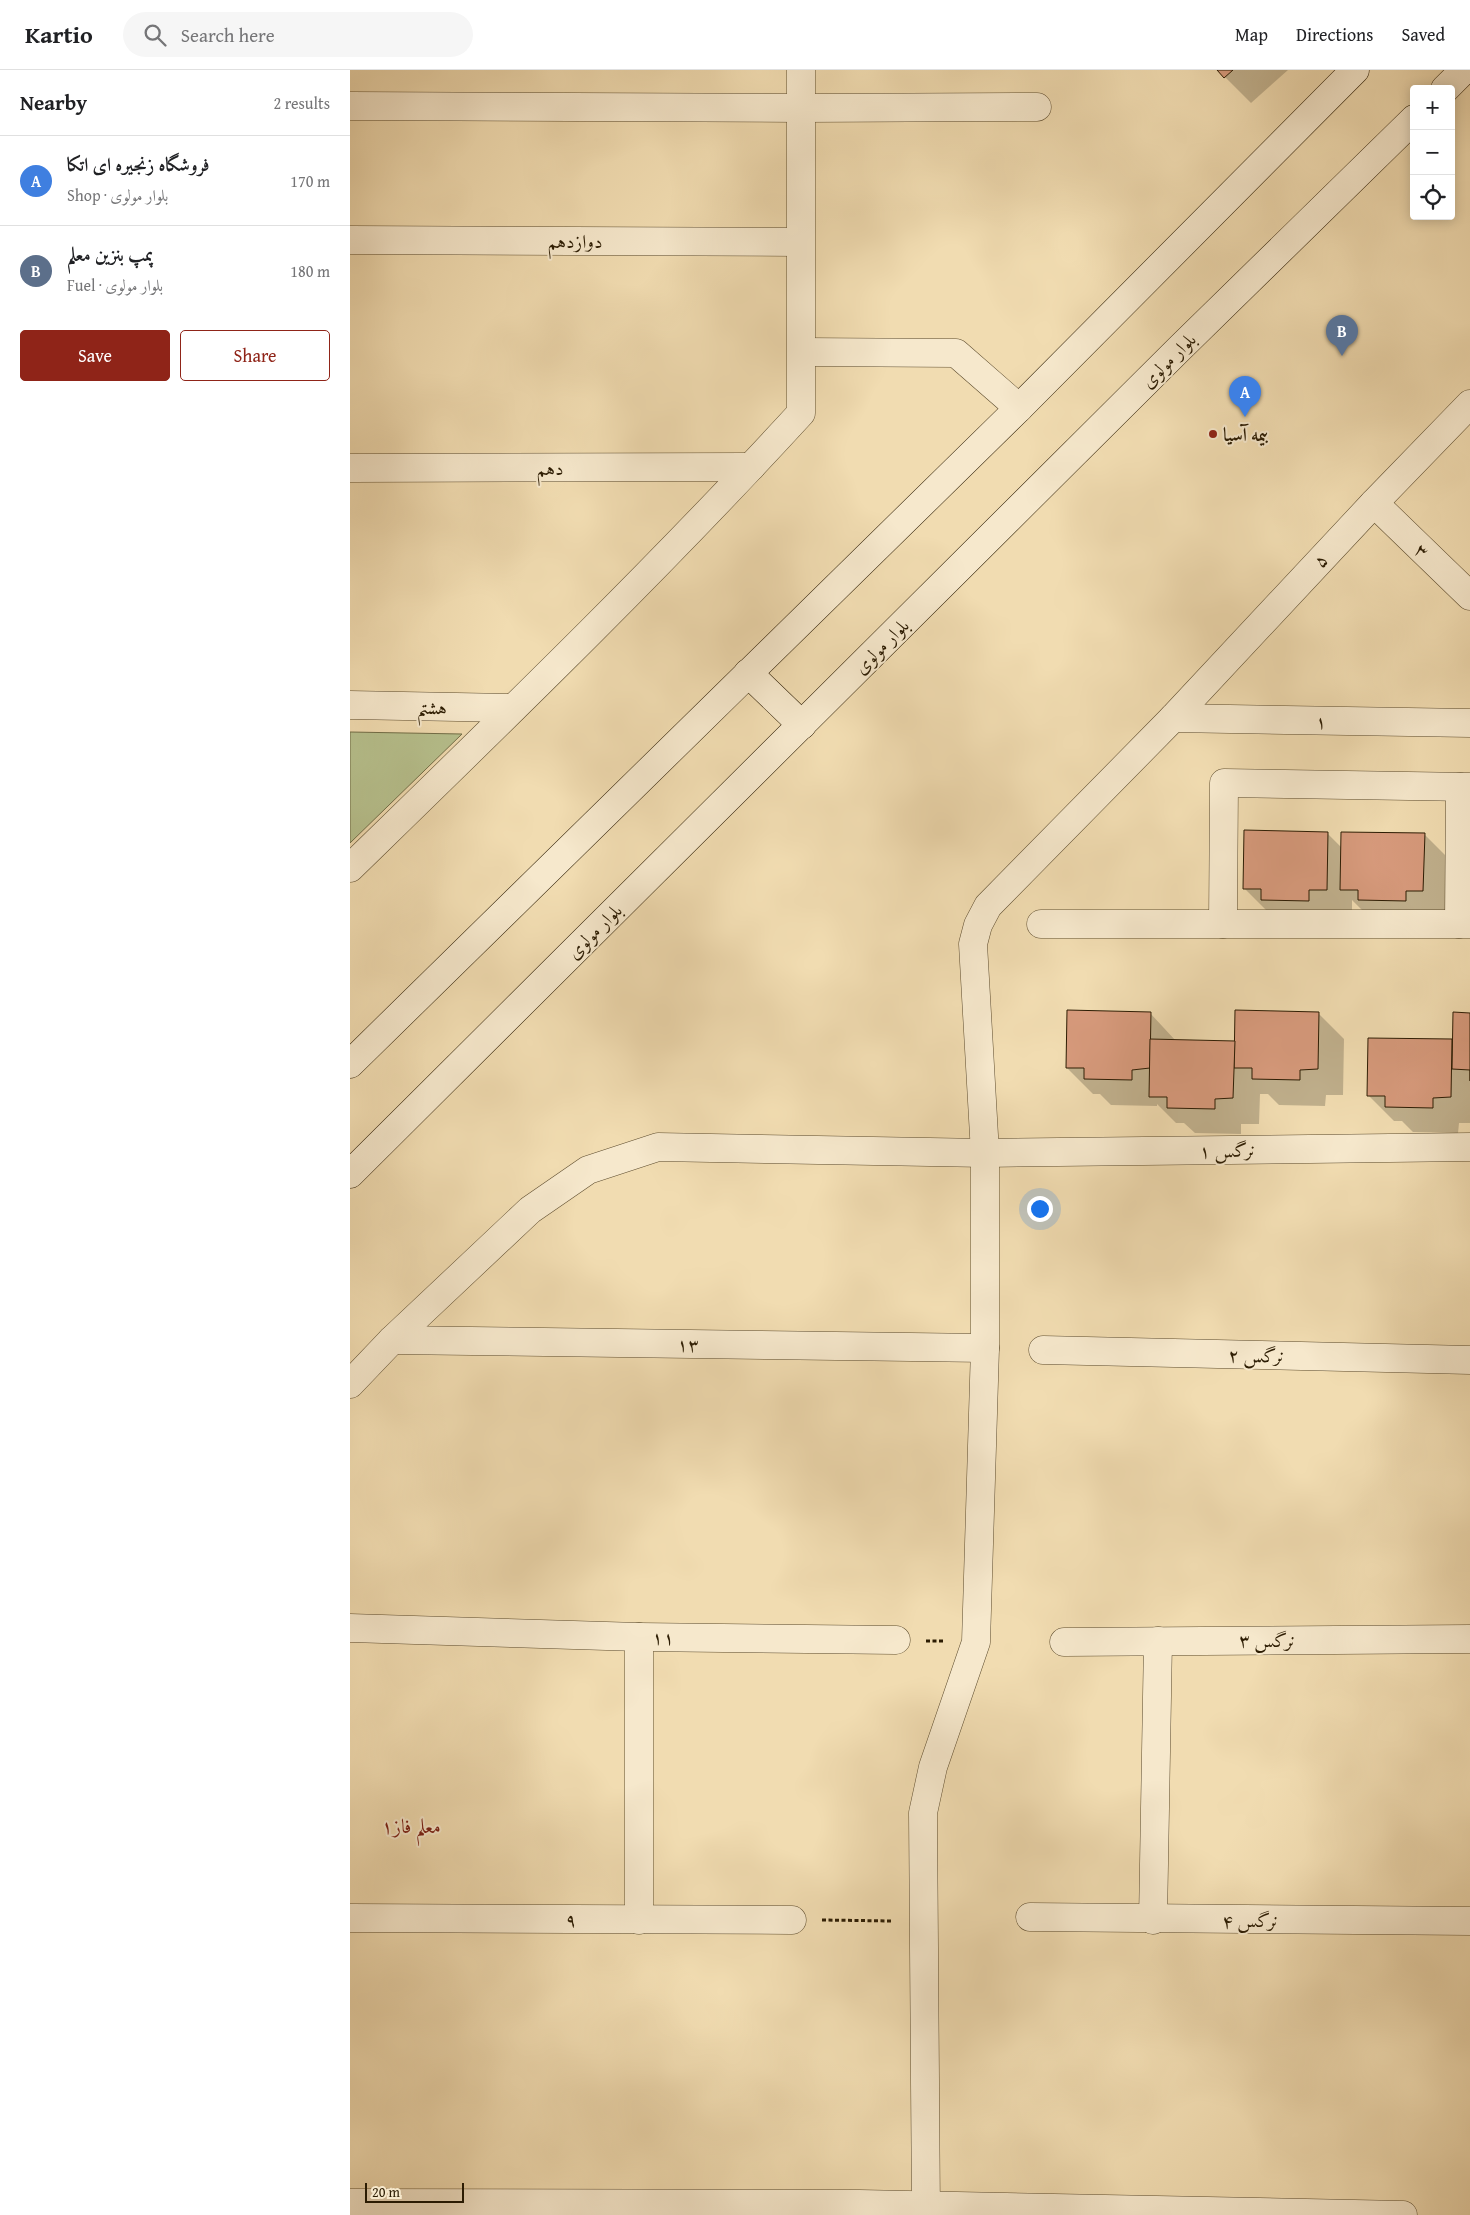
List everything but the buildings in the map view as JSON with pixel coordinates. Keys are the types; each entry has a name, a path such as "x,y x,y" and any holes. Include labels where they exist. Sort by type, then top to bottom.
{"street":[{"path":"350,868 513,708 751,467 801,412 801,70"},
{"path":"350,1064 1019,408 1355,70"},
{"path":"1449,85 1464,70"},
{"path":"350,106 1038,107"},
{"name":"بلوار مولوی","path":"350,1174 1165,363 1410,123"},
{"name":"دوازدهم","path":"350,240 800,242"},
{"path":"802,352 956,353 1019,408"},
{"name":"۵","path":"927,2210 924,1813 933,1767 976,1642 985,1348 985,1153 973,944 978,925 988,906 1173,718 1374,503 1470,404"},
{"name":"دهم","path":"350,468 751,467"},
{"name":"۳","path":"1374,503 1470,596"},
{"path":"748,673 802,725"},
{"name":"هشتم","path":"350,705 513,708"},
{"name":"۱","path":"1173,718 1470,723"},
{"path":"1041,924 1223,924 1465,924 1465,787 1224,783 1223,924"},
{"name":"نرگس ۱","path":"350,1384 392,1340 530,1210 588,1170 658,1147 985,1153 1470,1147"},
{"name":"۱۳","path":"392,1340 985,1348"},
{"name":"نرگس ۲","path":"1043,1350 1470,1360"},
{"name":"۱۱","path":"350,1628 639,1637 896,1640"},
{"path":"639,1637 639,1920"},
{"name":"نرگس ۳","path":"1064,1642 1470,1639"},
{"path":"1153,1920 1158,1641"},
{"name":"نرگس ۴","path":"1030,1917 1153,1920 1470,1921"},
{"name":"۹","path":"350,1918 792,1920"},
{"path":"350,2203 417,2209 860,2204 927,2210 1403,2215"}],"path":[{"path":"896,1640 976,1642"},
{"path":"792,1920 924,1921"}],"green space":[{"path":"350,732 462,734 350,843"}],"place":[{"name":"پمپ بنزین معلم","path":"1342,356"},
{"name":"فروشگاه زنجیره ای اتکا","path":"1245,417"},
{"name":"بیمه آسیا","path":"1213,434"}],"district":[{"name":"معلم فاز۱","path":"411,1826"}]}
